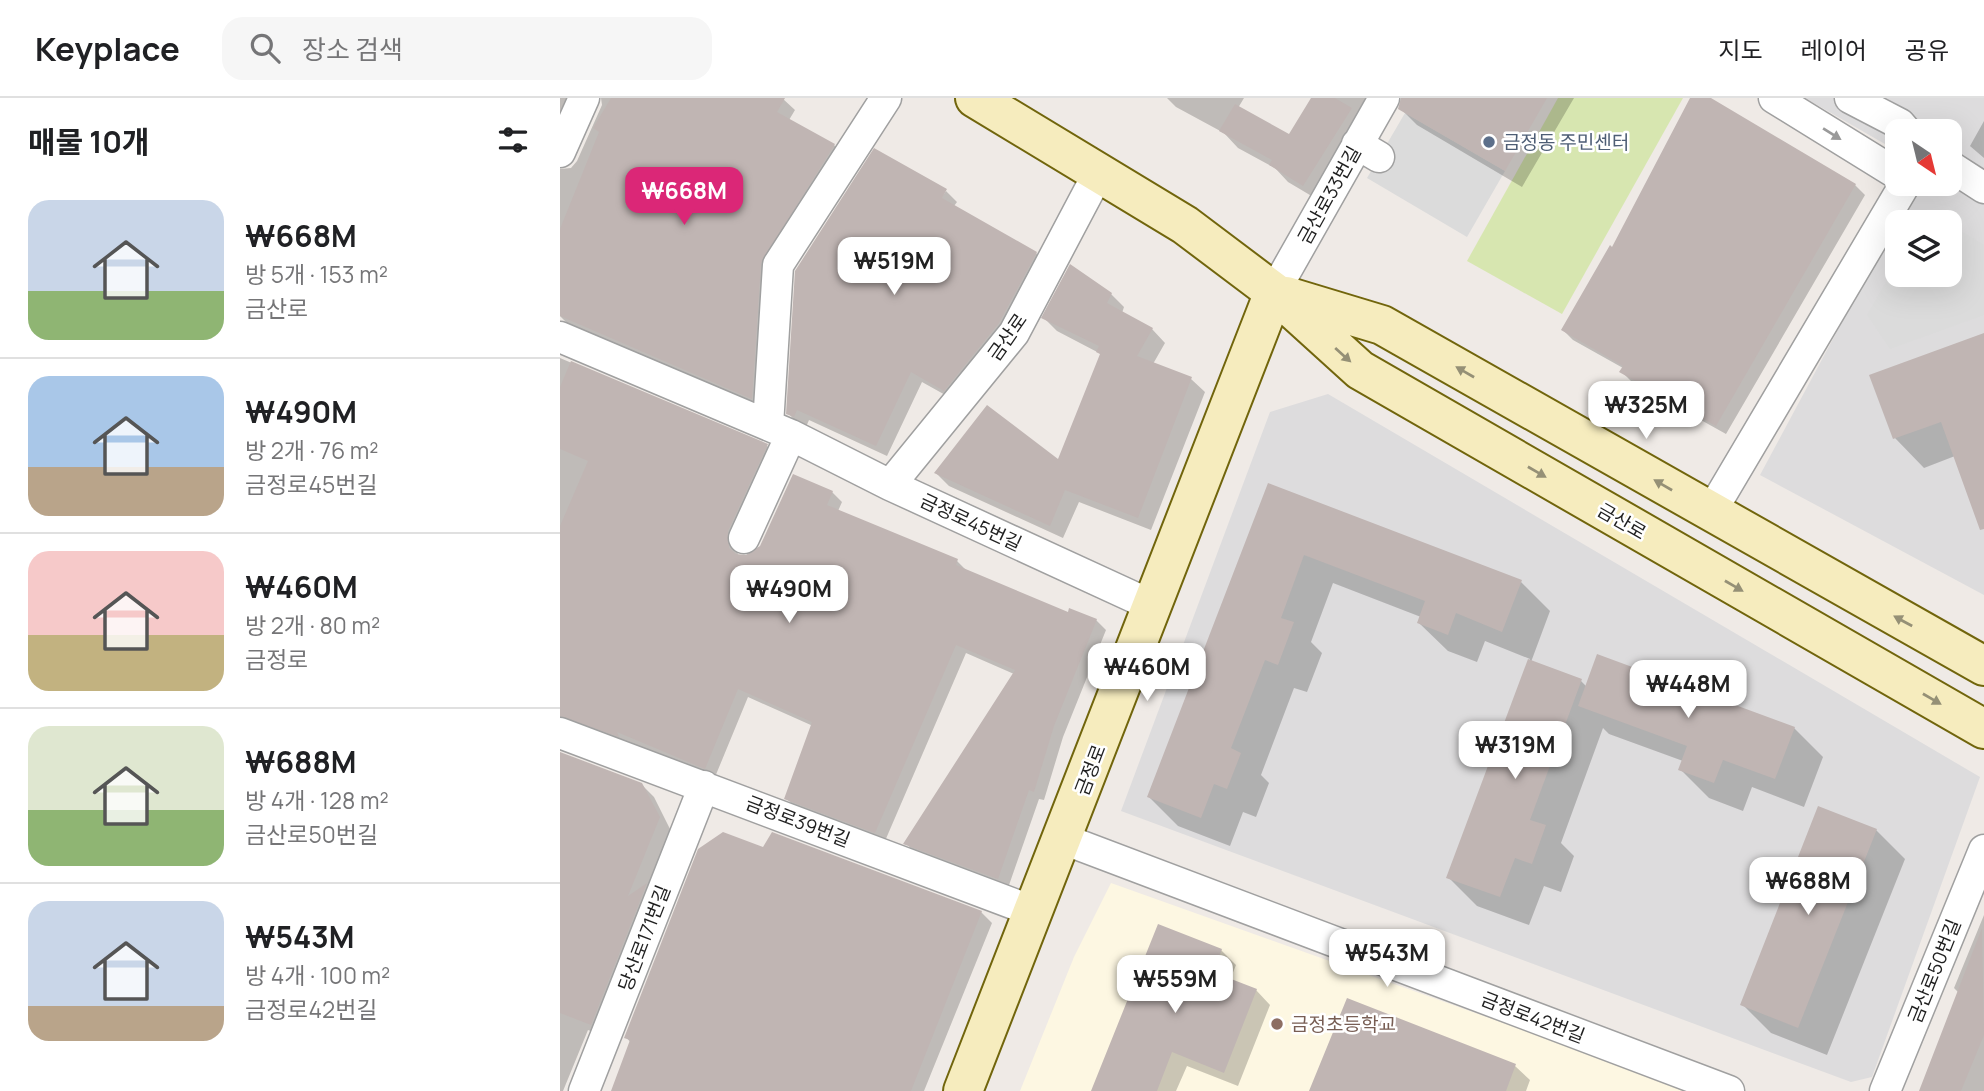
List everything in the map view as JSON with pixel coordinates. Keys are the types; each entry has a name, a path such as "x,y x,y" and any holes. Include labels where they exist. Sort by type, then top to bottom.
{"street":[{"path":"560,152 583,98"},
{"path":"744,538 779,430 778,265 886,98"},
{"name":"금산로","path":"975,98 1185,225 1274,292 1360,370 1984,729"},
{"name":"금산로33번길","path":"1274,292 1368,150 1384,98"},
{"path":"1774,98 1885,167"},
{"path":"1850,98 1890,119"},
{"name":"금산로","path":"890,485 1014,333 1099,172"},
{"path":"1962,174 1984,188"},
{"path":"1711,512 1898,196"},
{"name":"금산로","path":"1274,292 1382,325 1984,666"},
{"name":"금정로","path":"963,1091 1035,912 1274,292"},
{"name":"금정로45번길","path":"560,337 779,430 890,485 1153,606"},
{"name":"금정로39번길","path":"560,733 1035,912"},
{"name":"당산로171번길","path":"584,1091 704,786"},
{"name":"금정로42번길","path":"1063,839 1728,1091"},
{"name":"금산로50번길","path":"1885,1091 1984,850"}],"shaded area":[{"path":"1805,98 1984,98 1984,595 1760,475 1885,242 1885,287 1962,287 1962,210 1902,210 1910,196 1962,196 1962,119 1885,119 1885,144"},
{"path":"1405,113 1505,171 1467,237 1367,178"},
{"path":"1962,231 1984,245 1984,315 1890,349 1867,315 1885,284 1885,287 1962,287"},
{"path":"1328,394 1980,777 1872,1077 1851,1082 1121,811 1270,412"},
{"name":"금정초등학교","path":"1111,883 1694,1091 1020,1091 1074,957"}],"green space":[{"path":"1558,98 1683,98 1562,314 1467,261"}],"building":[{"path":"611,98 785,98 777,112 835,144 761,263 752,399 560,316 560,229 599,132 593,128"},
{"path":"1311,98 1335,98 1352,108 1303,186 1269,165 1272,160 1219,131 1235,104 1289,134"},
{"name":"금정동 주민센터","path":"1401,98 1547,98 1505,171 1398,109"},
{"path":"1690,98 1711,98 1856,184 1716,426 1619,372 1623,366 1561,330 1610,245 1612,247"},
{"path":"874,148 947,189 942,198 1037,252 999,323 944,391 911,372 876,446 797,410 794,417 786,414 795,271"},
{"path":"1070,264 1112,293 1107,303 1153,328 1137,356 1192,377 1138,518 1065,490 1050,526 934,473 987,405 1058,459 1100,354 1096,352 1099,346 1041,318"},
{"path":"1984,333 1984,529 1980,530 1941,422 1893,439 1869,375"},
{"path":"571,361 768,444 728,531 729,548 736,554 746,555 760,546 793,474 833,491 827,505 958,559 956,565 1068,612 1069,608 1097,619 1054,726 1034,792 1029,790 998,879 903,844 1015,670 956,645 875,833 784,799 812,722 738,689 705,769 617,732 619,737 560,716 560,526 588,461 560,449 560,387"},
{"path":"1268,483 1522,580 1502,632 1456,613 1448,635 1417,623 1425,601 1304,555 1281,618 1294,622 1278,665 1265,660 1231,748 1241,753 1227,789 1214,784 1201,818 1147,797"},
{"path":"1597,654 1795,727 1775,779 1723,760 1714,783 1678,770 1687,746 1578,706"},
{"path":"1528,659 1582,679 1530,820 1546,825 1532,864 1515,858 1500,897 1446,878"},
{"path":"560,752 642,783 660,817 628,896 647,883 591,1025 560,1013"},
{"path":"1818,806 1877,829 1798,1028 1740,1005"},
{"path":"723,832 763,847 772,832 982,911 911,1091 611,1091 630,1040 624,1038 698,849"},
{"path":"1158,924 1222,949 1213,972 1257,989 1224,1073 1172,1052 1157,1091 1091,1091"},
{"path":"1982,928 1984,1035 1961,1091 1919,1091"},
{"path":"1347,998 1516,1064 1506,1091 1309,1091"}],"place":[{"name":"금정동 주민센터","path":"1489,142"},
{"name":"금정초등학교","path":"1277,1024"}]}
